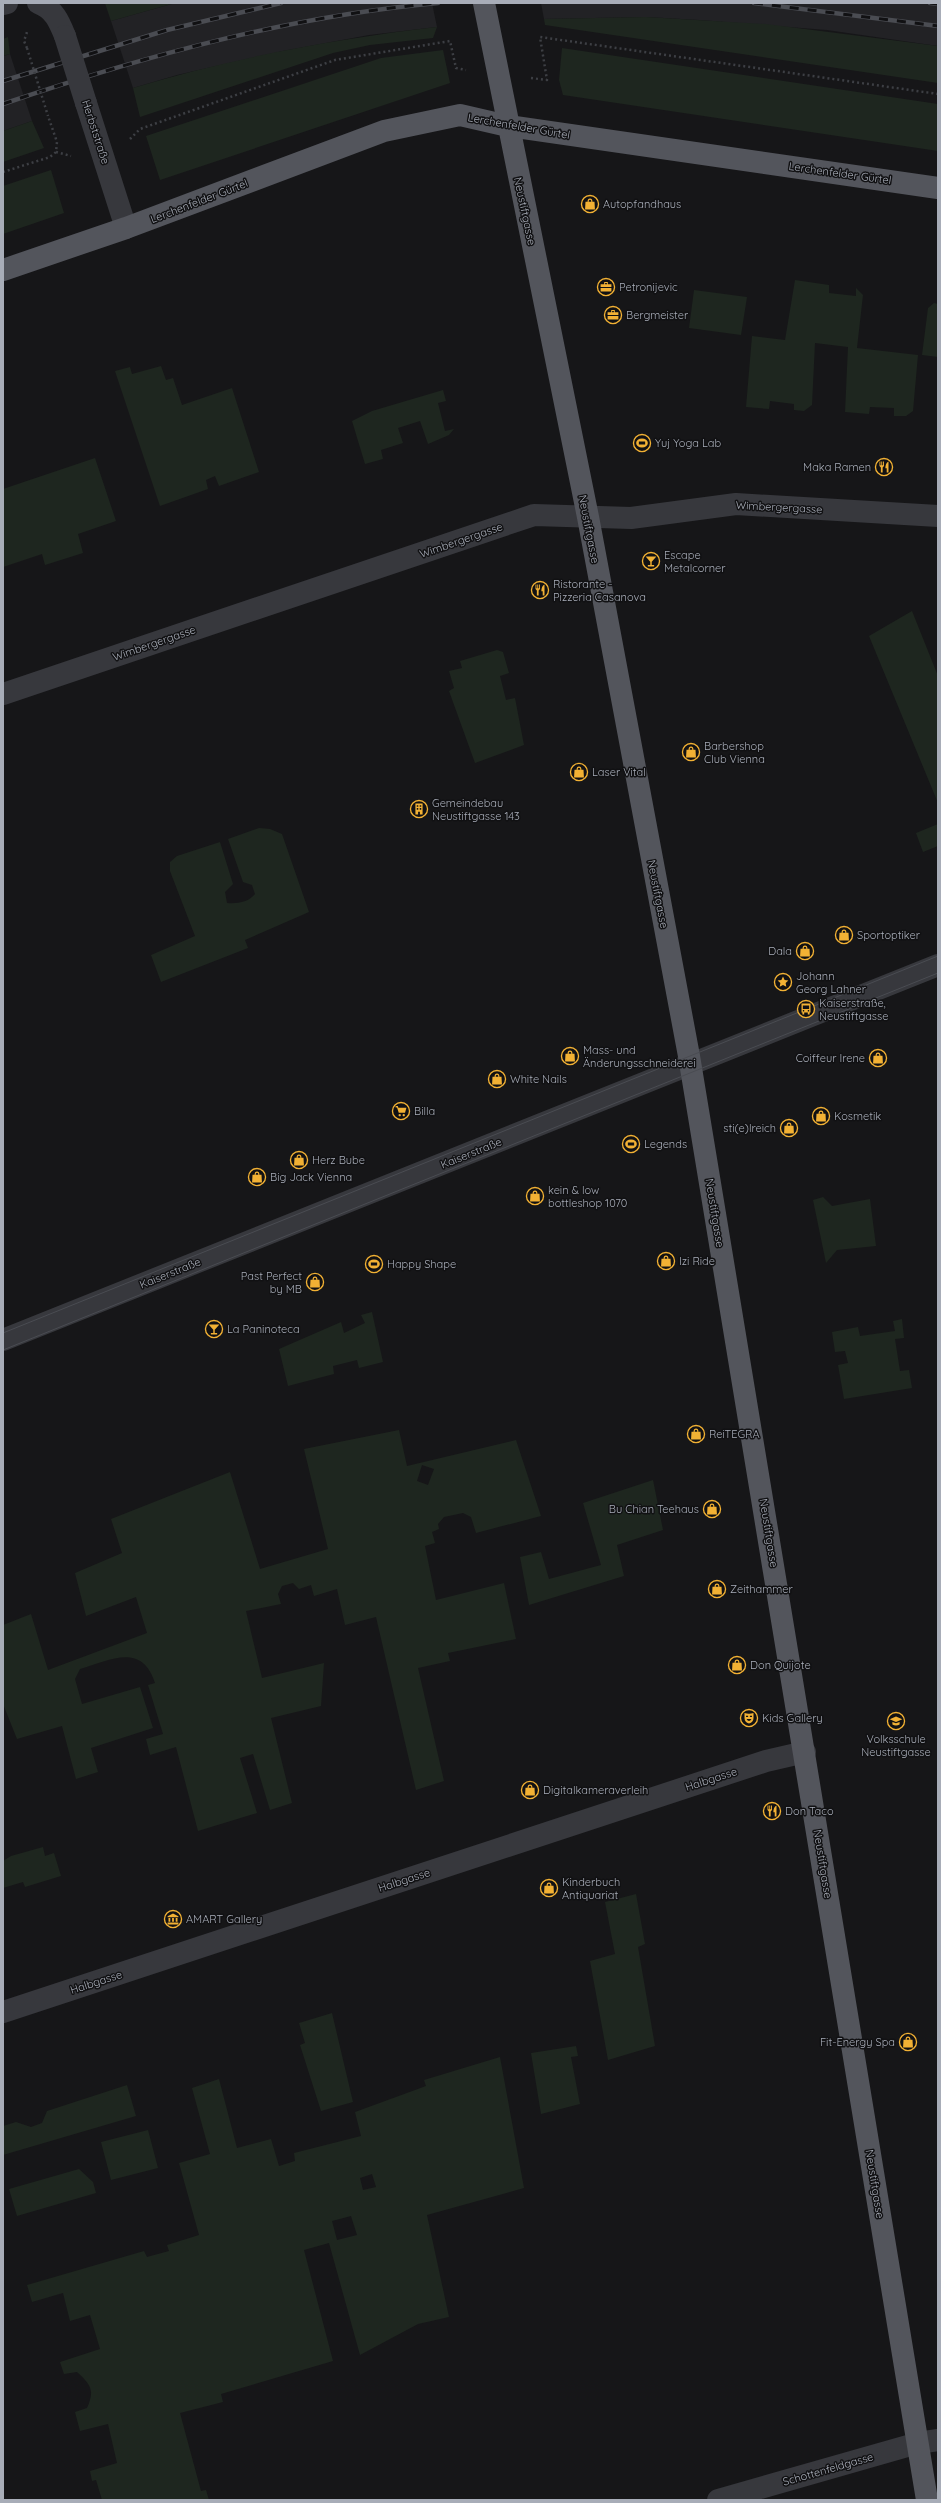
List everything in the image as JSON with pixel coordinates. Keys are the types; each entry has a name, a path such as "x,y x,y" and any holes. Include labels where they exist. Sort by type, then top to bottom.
{"main road":[{"name":"Neustiftgasse","path":"486,13 588,517 690,1064 805,1752 928,2442 927,2500"},
{"name":"Lerchenfelder Gürtel","path":"3,270 126,228 384,131 460,115 508,126 938,188"}],"street":[{"path":"3,4 7,3"},
{"name":"Herbststraße","path":"38,3 46,6 57,16 65,36 126,228"},
{"name":"Wimbergergasse","path":"3,694 534,515 631,518 736,504 938,516"},
{"name":"Kaiserstraße","path":"3,1340 938,965"},
{"name":"Halbgasse","path":"3,2012 766,1761 805,1752"},
{"name":"Schottenfeldgasse","path":"718,2500 928,2442"}],"path":[{"path":"3,172 50,157 56,152 57,142 27,48"}],"shaded area":[{"path":"105,3 175,3 111,21"},
{"path":"175,3 432,3 437,27 369,35 283,51 177,75 133,88 111,21"},
{"path":"541,3 938,3 938,46 827,30 699,20 646,17 544,19"},
{"path":"646,17 766,24 938,46 938,83 545,25 544,19"},
{"path":"437,27 433,38 370,45 333,53 140,117 133,88 170,77 284,51 360,37"},
{"path":"8,37 10,54 3,56 3,39"},
{"path":"562,48 938,104 938,151 563,95 559,80"},
{"path":"443,50 450,83 160,180 146,136 381,58"},
{"path":"10,54 32,121 3,131 3,56"},
{"path":"32,121 44,148 3,162 3,131"},
{"path":"51,170 64,213 3,234 3,186"},
{"path":"795,280 829,285 829,293 856,296 856,288 863,295 857,348 918,355 913,411 906,416 894,416 894,408 870,407 869,414 845,412 848,347 815,343 812,405 804,411 794,410 794,404 770,401 769,409 746,407 752,336 785,340"},
{"path":"694,290 747,297 741,335 689,328"},
{"path":"934,303 938,304 938,357 922,355 928,308"},
{"path":"161,366 166,380 173,378 182,405 232,388 259,472 219,486 215,476 206,480 208,489 160,506 115,371 130,367 132,374"},
{"path":"443,390 446,401 438,403 445,431 454,429 449,435 428,444 420,421 398,428 403,443 381,450 383,459 365,464 352,421 372,411"},
{"path":"95,458 116,521 78,534 83,553 45,565 42,554 3,567 3,489"},
{"path":"912,611 938,676 938,803 869,636"},
{"path":"497,650 503,652 509,673 500,676 506,700 515,698 524,745 475,763 449,691 454,688 449,671 462,668 460,661"},
{"path":"938,824 938,846 923,852 916,833"},
{"path":"259,828 270,829 282,834 309,912 245,940 248,948 161,982 151,955 195,936 170,871 170,862 177,856 220,842 233,884 225,892 227,903 239,903 246,901 255,894 252,885 243,882 228,839"},
{"path":"823,1197 832,1206 870,1199 876,1246 837,1250 826,1263 813,1200"},
{"path":"372,1312 383,1362 359,1368 357,1360 333,1366 334,1374 288,1386 279,1349 341,1322 344,1333 365,1323 361,1315"},
{"path":"902,1319 904,1338 895,1339 900,1371 909,1370 912,1388 844,1399 838,1365 848,1363 845,1351 835,1352 832,1332 858,1327 860,1336 895,1331 893,1321"},
{"path":"399,1430 407,1466 516,1440 541,1516 476,1533 471,1517 463,1513 444,1517 438,1524 439,1529 432,1532 435,1543 425,1546 436,1600 504,1583 516,1639 448,1653 450,1661 418,1668 444,1781 416,1790 376,1617 345,1625 337,1589 314,1596 311,1585 299,1589 293,1583 282,1586 278,1594 281,1604 246,1611 262,1678 324,1663 321,1706 271,1718 292,1803 270,1810 253,1754 240,1758 257,1813 198,1831 176,1747 150,1755 146,1739 163,1734 148,1685 155,1683 149,1670 142,1662 133,1658 124,1657 113,1659 80,1669 75,1679 82,1704 140,1687 153,1728 91,1748 98,1772 76,1779 62,1726 17,1739 3,1704 3,1625 31,1614 48,1670 147,1633 136,1597 86,1616 75,1573 122,1553 111,1519 230,1472 260,1569 328,1549 304,1449","holes":["422,1465 434,1469 428,1485 417,1481"]},
{"path":"653,1480 663,1530 617,1545 624,1576 529,1605 520,1557 541,1552 549,1579 601,1565 583,1503"},
{"path":"43,1847 45,1856 54,1853 61,1876 25,1887 23,1882 3,1888 3,1861 11,1856"},
{"path":"636,1894 645,1944 638,1947 655,2046 608,2060 590,1961 615,1954 605,1902"},
{"path":"332,2013 353,2102 321,2111 300,2045 305,2043 299,2023"},
{"path":"576,2046 578,2056 571,2057 580,2104 541,2114 531,2053"},
{"path":"500,2057 524,2188 427,2215 449,2317 418,2324 360,2355 329,2243 304,2250 333,2361 221,2394 223,2402 180,2413 201,2491 206,2490 209,2500 102,2500 96,2480 92,2481 90,2471 117,2463 108,2424 80,2431 75,2412 87,2408 91,2397 90,2388 86,2381 77,2372 64,2374 60,2362 100,2349 90,2315 70,2321 63,2293 32,2302 27,2285 144,2251 147,2257 169,2251 167,2245 199,2235 179,2163 210,2154 192,2088 219,2079 237,2148 271,2139 279,2166 295,2161 294,2153 361,2136 355,2112 426,2086 424,2080","holes":["372,2174 376,2187 363,2190 360,2178","351,2216 357,2235 337,2240 332,2221"]},
{"path":"127,2085 136,2116 3,2155 3,2126 16,2122 31,2127 42,2123 47,2111"},
{"path":"148,2130 158,2168 111,2180 101,2142"},
{"path":"79,2169 93,2182 96,2193 17,2216 9,2189"}],"tram line":[{"path":"3,1333 938,956"},
{"path":"3,1350 938,973"}],"railway":[{"path":"3,81 167,30 281,3"},
{"path":"3,104 56,86 164,54 218,40 327,18 383,9 438,3"},
{"path":"754,3 938,26"},
{"path":"930,3 938,4"}],"place":[{"name":"Autopfandhaus","path":"590,204"},
{"name":"Petronijevic","path":"606,287"},
{"name":"Bergmeister","path":"613,315"},
{"name":"Yuj Yoga Lab","path":"642,443"},
{"name":"Maka Ramen","path":"884,467"},
{"name":"Escape Metalcorner","path":"651,561"},
{"name":"Ristorante - Pizzeria Casanova","path":"540,590"},
{"name":"Barbershop Club Vienna","path":"691,752"},
{"name":"Laser Vital","path":"579,772"},
{"name":"Gemeindebau Neustiftgasse 143","path":"419,809"},
{"name":"Sportoptiker","path":"844,935"},
{"name":"Dala","path":"805,951"},
{"name":"Johann Georg Lahner","path":"783,982"},
{"name":"Kaiserstraße, Neustiftgasse","path":"806,1009"},
{"name":"Mass- und Änderungsschneiderei","path":"570,1056"},
{"name":"Coiffeur Irene","path":"878,1058"},
{"name":"White Nails","path":"497,1079"},
{"name":"Billa","path":"401,1111"},
{"name":"Kosmetik","path":"821,1116"},
{"name":"sti(e)lreich","path":"789,1128"},
{"name":"Legends","path":"631,1144"},
{"name":"Herz Bube","path":"299,1160"},
{"name":"Big Jack Vienna","path":"257,1177"},
{"name":"kein & low bottleshop 1070","path":"535,1196"},
{"name":"Izi Ride","path":"666,1261"},
{"name":"Happy Shape","path":"374,1264"},
{"name":"Past Perfect by MB","path":"315,1282"},
{"name":"La Paninoteca","path":"214,1329"},
{"name":"ReiTEGRA","path":"696,1434"},
{"name":"Bu Chian Teehaus","path":"712,1509"},
{"name":"Zeithammer","path":"717,1589"},
{"name":"Don Quijote","path":"737,1665"},
{"name":"Kids Gallery","path":"749,1718"},
{"name":"Volksschule Neustiftgasse","path":"896,1721"},
{"name":"Digitalkameraverleih","path":"530,1790"},
{"name":"Don Taco","path":"772,1811"},
{"name":"Kinderbuch Antiquariat","path":"549,1888"},
{"name":"AMART Gallery","path":"173,1919"},
{"name":"Fit-Energy Spa","path":"908,2042"}]}
